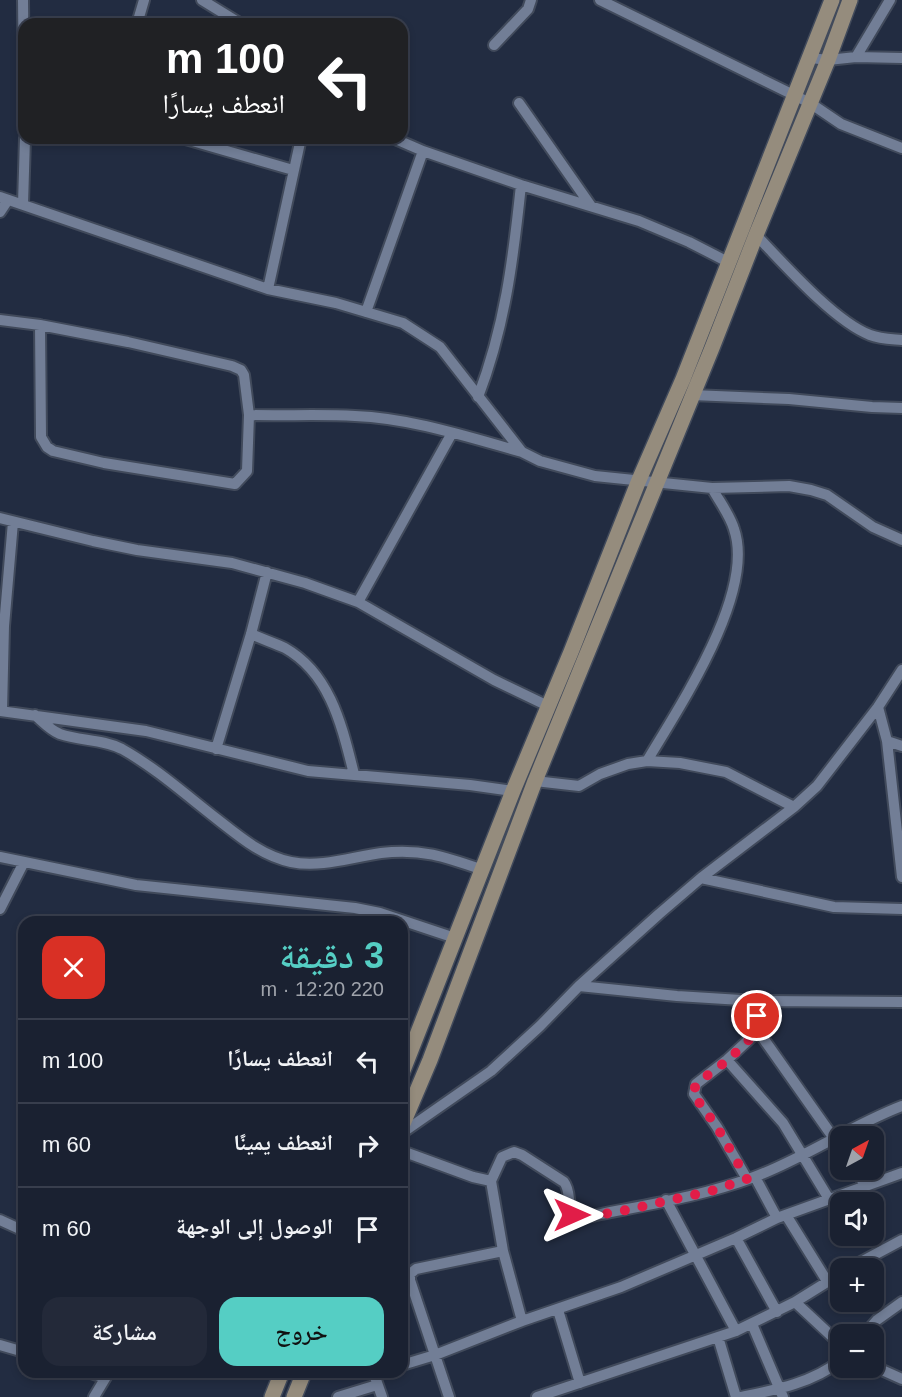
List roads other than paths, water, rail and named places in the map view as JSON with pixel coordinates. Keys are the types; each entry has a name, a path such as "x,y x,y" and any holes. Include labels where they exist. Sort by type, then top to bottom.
{"street":[{"path":"23,0 23,18"},
{"path":"139,18 144,0"},
{"path":"202,0 231,18"},
{"path":"494,45 528,9 531,0"},
{"path":"600,0 803,100 841,124 902,148"},
{"path":"408,1112 430,1060 535,782 756,235 803,100 811,58 832,0"},
{"path":"408,1057 513,791 639,480 678,390 728,262 803,100 828,60 850,0"},
{"path":"856,57 890,0"},
{"path":"811,58 828,60 856,57 902,58"},
{"path":"519,103 591,206"},
{"path":"24,204 25,144"},
{"path":"203,144 293,170"},
{"path":"268,289 300,144"},
{"path":"407,144 521,185 639,221 689,242 728,262"},
{"path":"366,312 423,151"},
{"path":"478,397 496,347 505,307 513,264 521,185"},
{"path":"0,212 4,198 268,289 403,323 440,347 522,452"},
{"path":"756,235 845,321 858,330 877,338 902,340"},
{"path":"0,320 40,325 128,342 241,370 244,375 249,415 247,471 236,484 104,463 53,451 47,447 41,437 40,325"},
{"path":"692,395 789,399 902,408"},
{"path":"249,415 380,418 452,433 522,452 540,461 595,476 712,488 789,486 812,490 827,495 873,527 902,540"},
{"path":"358,602 452,433"},
{"path":"647,761 711,651 735,581 738,559 734,528 712,488"},
{"path":"0,518 137,550 210,559 267,572 358,602 494,680 548,706"},
{"path":"13,522 5,542 1,711 146,731 308,771 513,791"},
{"path":"216,749 267,572"},
{"path":"250,634 296,655 322,684 341,720 354,774"},
{"path":"408,1129 491,1071 579,986 701,878 794,807 817,786 878,707 902,671"},
{"path":"878,707 887,741 902,877"},
{"path":"34,715 60,734 107,743 120,748 161,776 240,837 271,856 292,862 317,864 382,853 415,851 435,854 482,873 497,883"},
{"path":"887,741 902,746"},
{"path":"535,782 579,786 614,768 647,761 680,763 726,772 794,807"},
{"path":"0,857 136,885 355,908 389,916"},
{"path":"0,909 24,862"},
{"path":"701,878 834,907 902,909"},
{"path":"408,922 454,938"},
{"path":"579,986 757,1001 902,1002"},
{"path":"757,1001 758,1031 830,1132"},
{"path":"758,1031 728,1060 696,1084 693,1094 827,1281"},
{"path":"728,1060 777,1115 804,1155 829,1199"},
{"path":"866,1126 902,1106"},
{"path":"522,1321 502,1251 491,1181 502,1157 514,1152 522,1155 564,1182 568,1187 570,1211 575,1217 581,1218 711,1191 751,1178 830,1145"},
{"path":"408,1153 473,1177 491,1181"},
{"path":"408,1363 621,1287 782,1216 902,1173"},
{"path":"862,1180 866,1186"},
{"path":"666,1200 736,1331"},
{"path":"0,1220 18,1228"},
{"path":"736,1238 777,1312"},
{"path":"868,1258 902,1240"},
{"path":"449,1397 410,1280 411,1272 502,1251"},
{"path":"537,1397 736,1331 777,1312 830,1279"},
{"path":"795,1302 830,1335"},
{"path":"874,1324 902,1302"},
{"path":"558,1310 580,1383"},
{"path":"752,1324 782,1393"},
{"path":"718,1337 736,1397"},
{"path":"0,1345 18,1350"},
{"path":"741,1397 782,1393 830,1367"},
{"path":"884,1371 902,1379"},
{"path":"94,1397 105,1378"},
{"path":"276,1385 295,1395 302,1378"},
{"path":"375,1378 382,1397"},
{"path":"338,1397 377,1386"}]}
